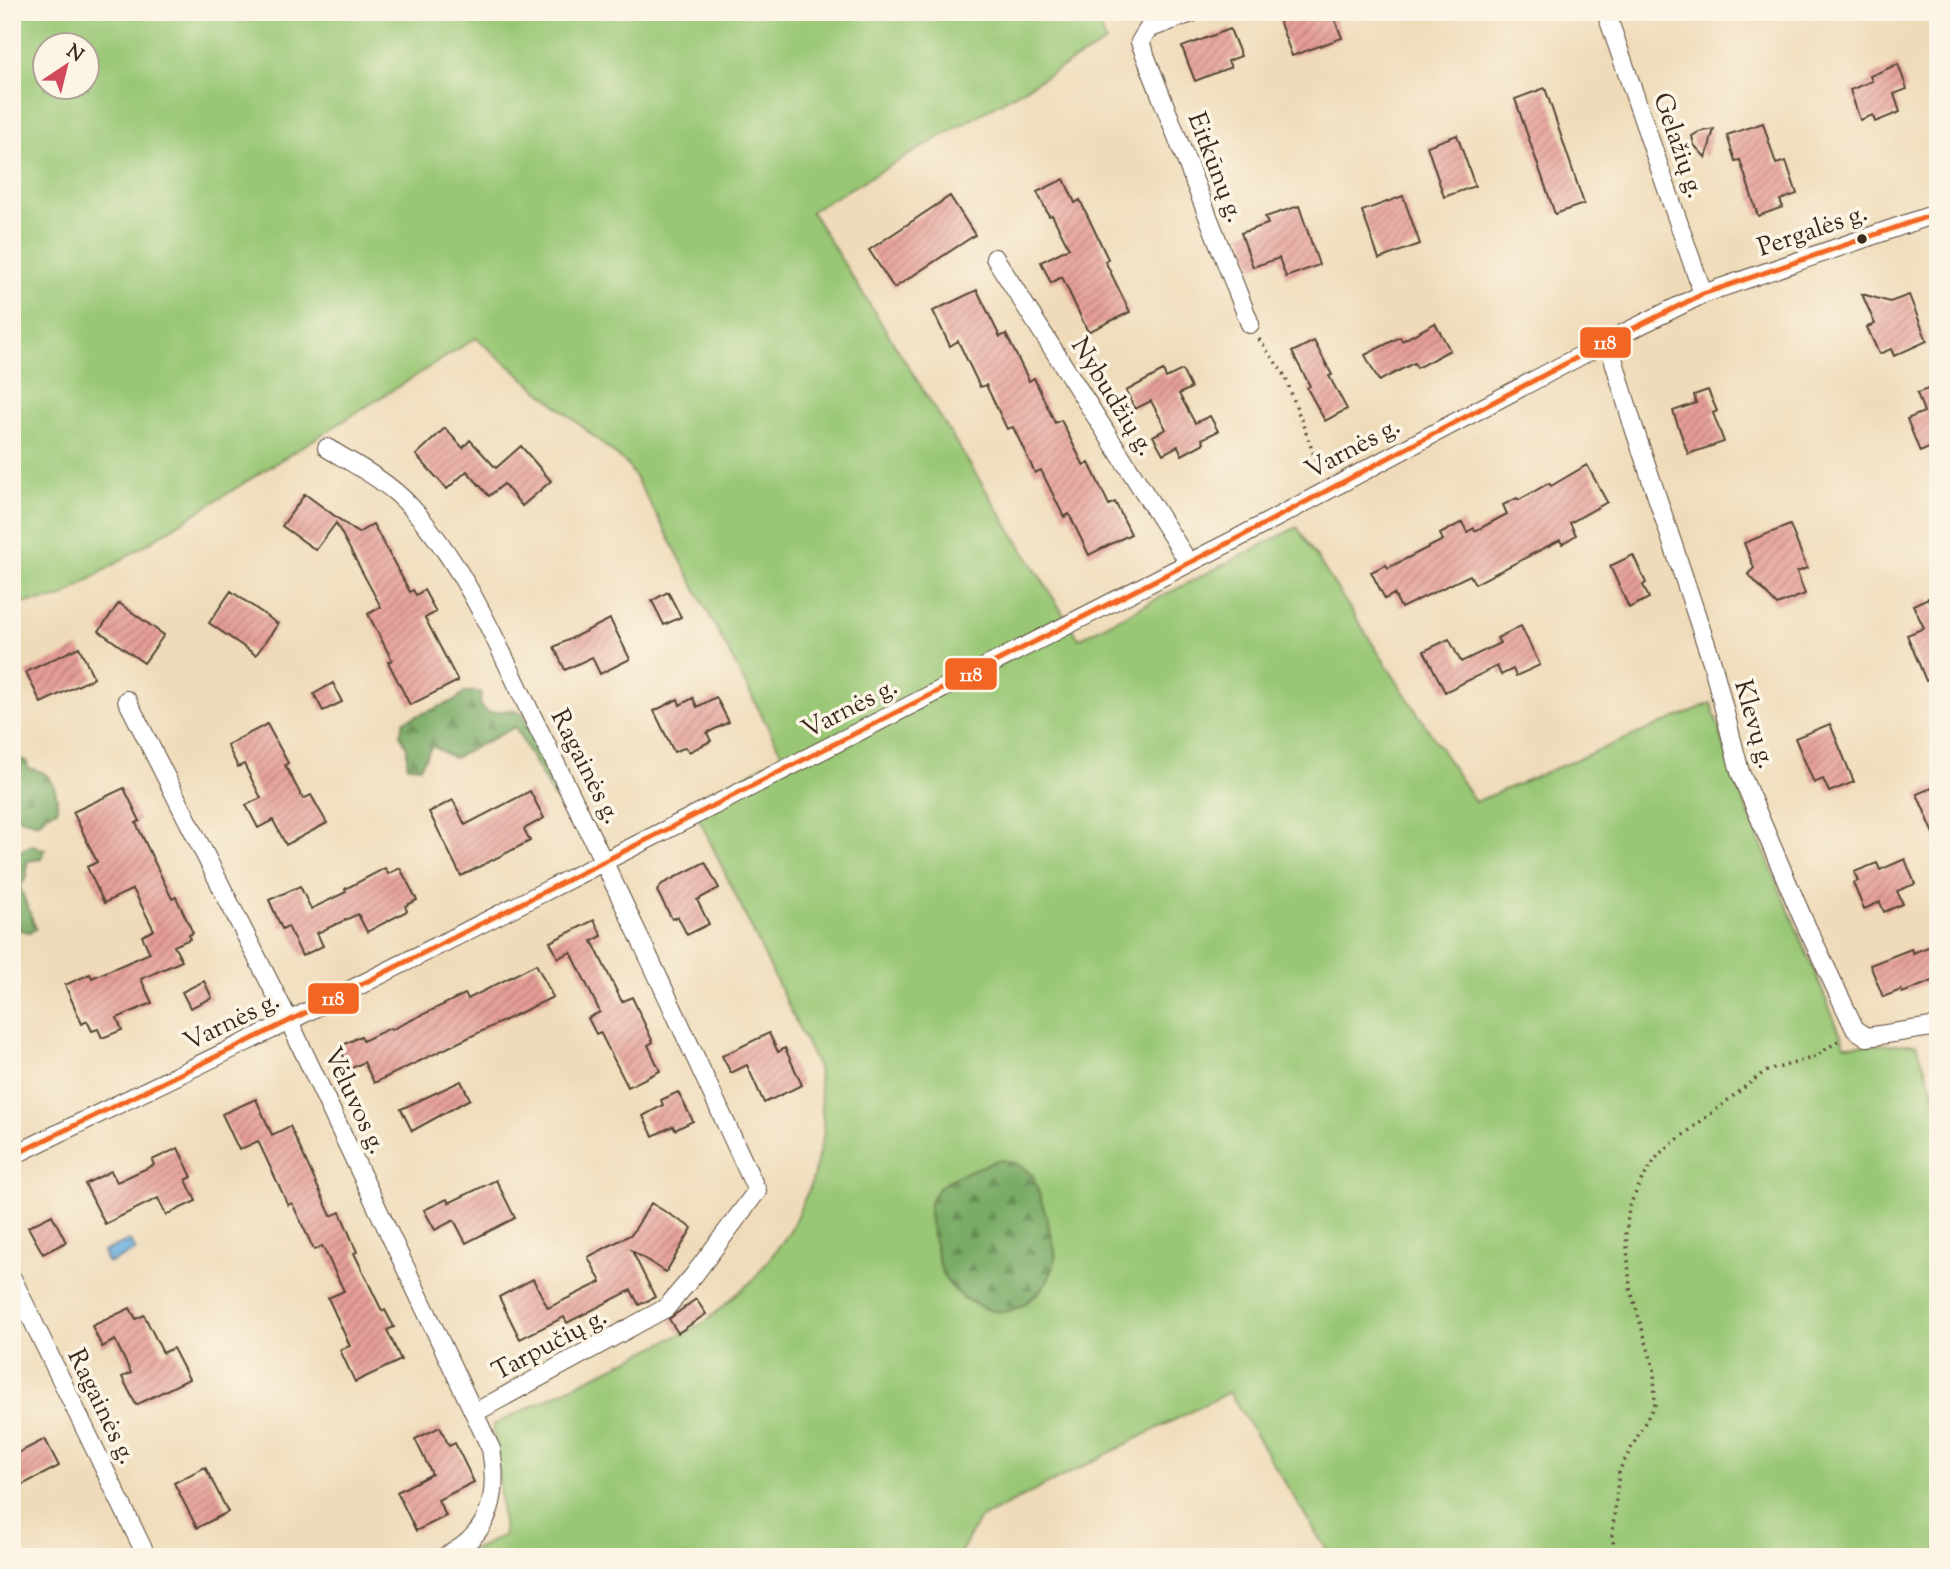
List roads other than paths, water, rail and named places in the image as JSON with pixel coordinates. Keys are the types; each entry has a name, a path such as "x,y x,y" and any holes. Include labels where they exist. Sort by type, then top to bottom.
{"street":[{"name":"Eitkūnų g.","path":"1194,12 1148,29 1140,42 1250,324"},
{"name":"Gelažių g.","path":"1606,12 1703,294"},
{"name":"Pergalės g.","path":"1703,294 1938,213"},
{"name":"Nybudžių g.","path":"995,258 1189,563"},
{"name":"Varnės g.","path":"12,1156 289,1021 1189,563 1608,341 1703,294"},
{"name":"Klevų g.","path":"1608,341 1632,422 1712,662 1740,772 1803,919 1855,1029 1867,1037 1938,1026"},
{"name":"Ragainės g.","path":"327,448 372,474 409,505 433,534 468,588 604,861 757,1191"},
{"name":"Vėluvos g.","path":"127,700 289,1021 474,1413"},
{"name":"Tarpučių g.","path":"444,1557 467,1544 478,1532 493,1499 495,1474 491,1449 474,1413 666,1308 757,1191"},
{"name":"Ragainės g.","path":"12,1278 147,1557"}],"water":[{"path":"129,1240 135,1251 107,1262 103,1252"}]}
